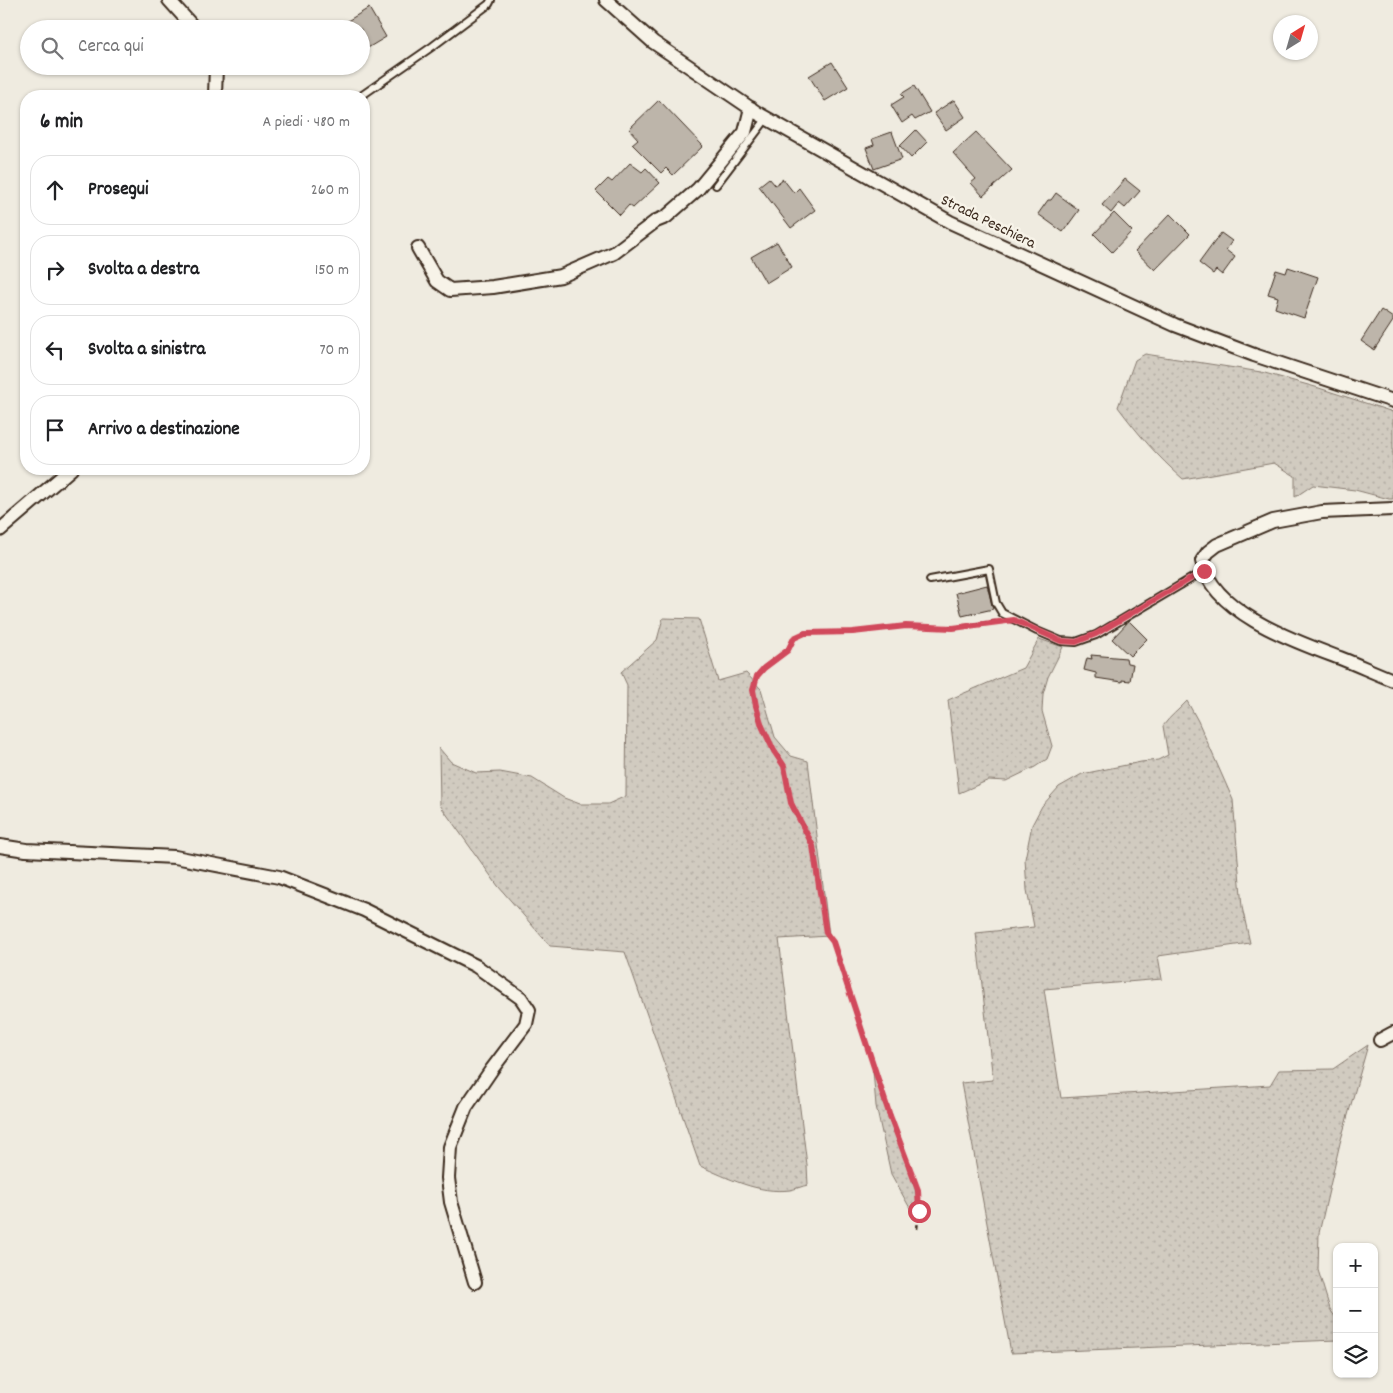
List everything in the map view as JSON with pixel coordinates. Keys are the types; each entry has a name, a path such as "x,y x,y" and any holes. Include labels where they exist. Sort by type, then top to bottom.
{"street":[{"path":"169,0 187,20"},
{"name":"Strada Peschiera","path":"606,0 653,42 750,108 950,222 1175,325 1254,355 1393,401"},
{"path":"215,90 216,75"},
{"path":"418,248 437,281 450,290 493,287 560,276 614,253 656,221 666,217 698,189 744,132 750,108"},
{"path":"0,530 64,475"},
{"path":"1393,509 1322,512 1273,520 1217,545 1208,552 1202,561 1204,571 1214,585 1232,604 1256,622 1295,642 1393,680"},
{"path":"0,846 26,850 175,857 279,877 364,910 467,961 521,998 529,1010 526,1024 466,1107 450,1147 448,1178 451,1202 475,1282"},
{"path":"1380,1040 1393,1033"}],"lane":[{"path":"370,90 433,46 491,0"},
{"path":"716,185 767,118"},
{"path":"930,580 989,569 996,602 1002,613 1061,641 1076,642 1096,634 1204,571"}],"path":[{"path":"917,1229 919,1211 918,1190 889,1113 833,942 826,933 813,846 791,803 784,766 774,751 762,726 753,690 757,676 764,668 788,650 794,638 805,633 853,632 906,626 953,628 1014,620"}],"shaded area":[{"path":"1145,354 1261,372 1319,388 1393,412 1393,499 1355,490 1313,485 1295,497 1295,476 1274,463 1183,479 1149,445 1118,407 1135,360"},
{"path":"663,618 699,619 718,681 746,673 761,689 775,737 791,756 808,761 829,936 779,939 807,1165 808,1185 792,1190 766,1190 732,1180 700,1166 625,952 550,946 498,886 440,805 439,748 451,762 476,773 500,772 532,778 564,798 580,804 608,804 626,796 627,685 621,672 657,640"},
{"path":"1039,639 1063,647 1048,677 1043,694 1042,711 1052,746 1047,759 1006,781 989,780 959,793 948,700 1023,668"},
{"path":"1187,701 1198,721 1233,800 1242,907 1250,943 1158,956 1162,979 1044,989 1061,1098 1270,1085 1279,1070 1333,1069 1368,1045 1340,1143 1319,1233 1318,1270 1333,1314 1333,1340 1011,1353 961,1083 993,1080 976,933 1034,927 1027,890 1025,859 1032,825 1042,806 1059,787 1082,774 1158,760 1168,755 1163,726"},
{"path":"873,1070 914,1182 917,1199 916,1219 891,1174 876,1106"}],"building":[{"path":"369,8 386,37 370,47 370,20 349,20"},
{"path":"832,62 848,87 825,101 809,76"},
{"path":"914,86 930,112 915,120 912,116 902,123 891,105 904,97 901,94"},
{"path":"659,100 703,146 673,175 666,168 661,173 632,144 638,139 629,129"},
{"path":"954,100 965,117 946,130 934,113"},
{"path":"916,130 927,142 911,158 900,146"},
{"path":"892,132 902,159 874,169 866,148 874,145 872,139"},
{"path":"976,132 1012,170 983,196 971,183 976,179 953,153"},
{"path":"630,163 642,172 646,168 660,183 633,208 629,205 620,215 596,191 608,179 612,182"},
{"path":"769,178 775,185 783,179 794,193 799,188 815,210 791,228 759,186"},
{"path":"1125,179 1140,191 1125,208 1119,203 1111,213 1102,205"},
{"path":"1056,193 1079,210 1063,232 1038,214 1048,200 1051,200"},
{"path":"1114,213 1132,231 1112,252 1094,234"},
{"path":"1170,214 1190,234 1155,270 1135,251"},
{"path":"1221,233 1232,241 1226,250 1235,257 1222,275 1216,270 1213,274 1199,263"},
{"path":"777,242 792,267 766,283 751,257"},
{"path":"1288,267 1318,277 1304,318 1275,308 1278,297 1268,294 1276,270 1286,273"},
{"path":"1381,310 1393,318 1393,321 1374,350 1361,341"},
{"path":"987,585 993,609 962,616 956,593"},
{"path":"1129,621 1147,639 1130,656 1112,639"},
{"path":"1091,655 1126,658 1127,663 1133,664 1130,681 1122,680 1122,682 1096,678 1096,673 1084,670 1087,658 1092,659"}],"route":[{"path":"919,1211 918,1190 889,1113 833,942 826,933 813,846 791,803 788,779 784,766 774,751 762,726 753,690 757,676 764,668 788,650 794,638 805,633 853,632 906,626 953,628 1014,620 1061,641 1076,642 1096,634 1204,571"}]}
